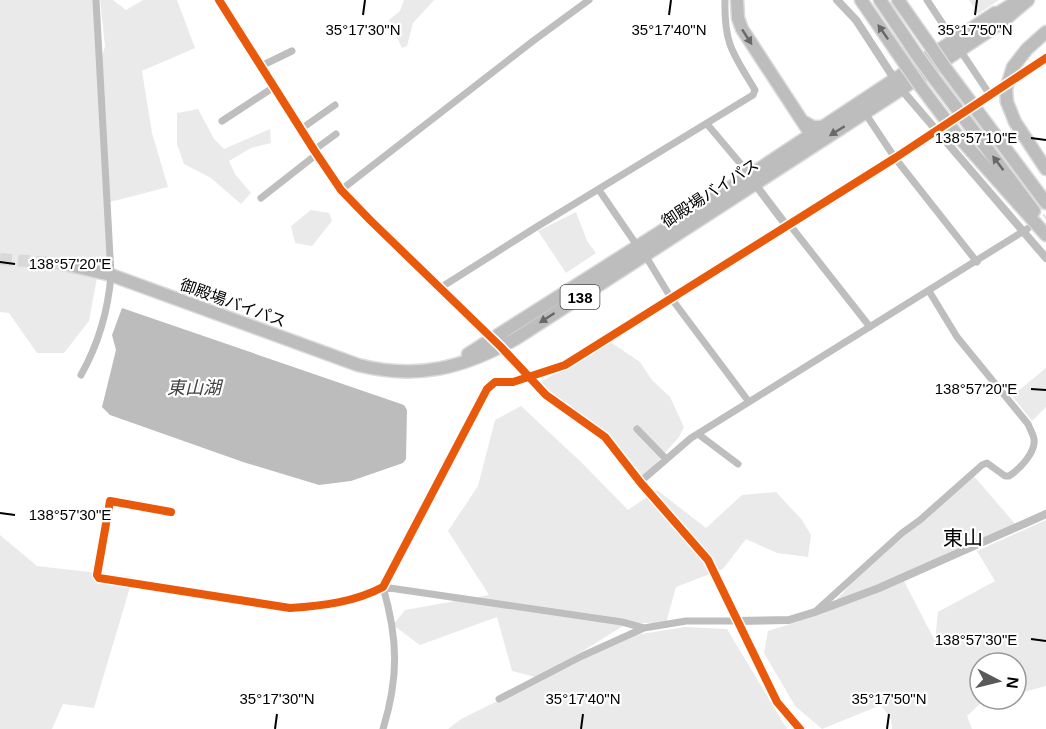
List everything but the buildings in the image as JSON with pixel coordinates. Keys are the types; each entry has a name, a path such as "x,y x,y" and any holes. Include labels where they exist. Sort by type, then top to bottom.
{"highway":[{"path":"737,0 738,18 742,29 804,122 810,135 808,149"},
{"path":"861,0 957,135 1046,235"},
{"path":"880,0 933,77 1046,226"},
{"name":"御殿場バイパス","path":"64,264 111,275 339,360 374,369 392,371 422,369 451,362 497,344 752,179 810,135 898,85 957,45 1012,0"},
{"path":"987,20 1019,0"},
{"name":"御殿場バイパス","path":"957,45 1001,23 1029,0"},
{"path":"901,2 946,69 1046,202"},
{"path":"1045,33 1013,67 1006,89 1007,102 1015,122 1046,169"},
{"name":"御殿場バイパス","path":"752,179 808,149 865,113 898,85"},
{"path":"804,122 813,127 823,127"}],"street":[{"path":"81,375 99,339 108,307 111,275 96,0"},
{"path":"219,0 341,190 546,395 605,437 640,482 708,560 777,702 800,729"},
{"path":"341,190 589,0"},
{"path":"440,288 753,95 755,90 729,46 725,24 725,0"},
{"path":"837,0 856,20 898,85 1026,230 1046,258"},
{"path":"927,0 957,45 987,97 1046,58"},
{"path":"261,66 292,51"},
{"path":"222,121 274,87"},
{"path":"301,129 335,105"},
{"path":"865,113 895,158 977,262"},
{"path":"707,124 870,327"},
{"path":"171,512 110,501 97,575 99,578 290,608 318,606 369,595 383,587 487,389 495,382 513,382 565,365 938,129"},
{"path":"261,198 336,134"},
{"path":"599,190 671,298 749,402"},
{"path":"640,482 698,434 1026,230"},
{"path":"815,612 902,533 982,465 987,463 1005,476 1009,476 1024,463 1033,447 1034,441 1028,424 957,337 929,291"},
{"path":"637,429 666,459"},
{"path":"698,434 738,464"},
{"path":"499,699 582,656 644,628 686,621 789,620 879,588 1046,514"},
{"path":"383,587 622,622 644,628"},
{"path":"383,587 393,619 396,666 383,729"}],"shaded area":[{"path":"0,0 93,0 99,66 105,46 100,0 113,0 126,10 143,0 177,0 195,48 142,71 152,133 168,187 106,203 108,260 100,261 89,321 64,353 37,353 9,313 0,312"},
{"path":"404,0 434,0 413,23 407,46 402,48 389,20 400,11"},
{"path":"969,0 999,0 978,14"},
{"path":"198,109 214,139 224,149 270,129 271,143 251,148 229,161 235,174 251,193 241,204 211,178 184,164 177,144 177,113"},
{"path":"311,210 329,213 332,221 312,246 295,243 291,226"},
{"path":"576,212 587,241 596,253 566,273 538,231"},
{"path":"609,341 640,362 652,380 670,397 684,427 679,437 643,478 539,383"},
{"path":"1046,368 1046,407 1032,421 1012,396"},
{"path":"521,406 628,510 657,490 706,528 742,495 776,492 802,520 811,535 808,557 777,553 746,539 723,569 676,587 666,623 628,623 539,678 512,671 497,617 420,645 393,625 405,610 489,595 448,531 478,486 495,420"},
{"path":"972,474 1017,526 944,559 904,581 935,641 938,612 995,581 977,551 1046,520 1046,686 1028,691 1028,651 968,651 968,711 972,711 967,716 972,729 892,729 891,719 881,705 822,729 795,706 764,653 768,631 825,613 871,561"},
{"path":"0,535 37,566 133,577 94,708 63,704 52,729 0,729"},
{"path":"685,627 727,629 787,729 448,729 461,719 629,636"}],"water":[{"name":"東山湖","path":"122,308 404,405 407,410 406,459 403,463 351,481 319,485 243,462 110,415 102,407 116,350 112,335"}],"tunnel":[{"path":"945,125 976,105"},
{"path":"1027,229 1046,217"},
{"path":"0,259 64,264"}],"cycle path":[{"path":"219,0 341,190 501,347 546,395 605,437 640,482 708,560 777,702 800,729"},
{"path":"171,512 110,501 97,575 99,578 290,608 338,602 383,587 487,389 495,382 513,382 565,365 895,158 1046,58"}],"district":[{"name":"東山","path":"963,538"}]}
